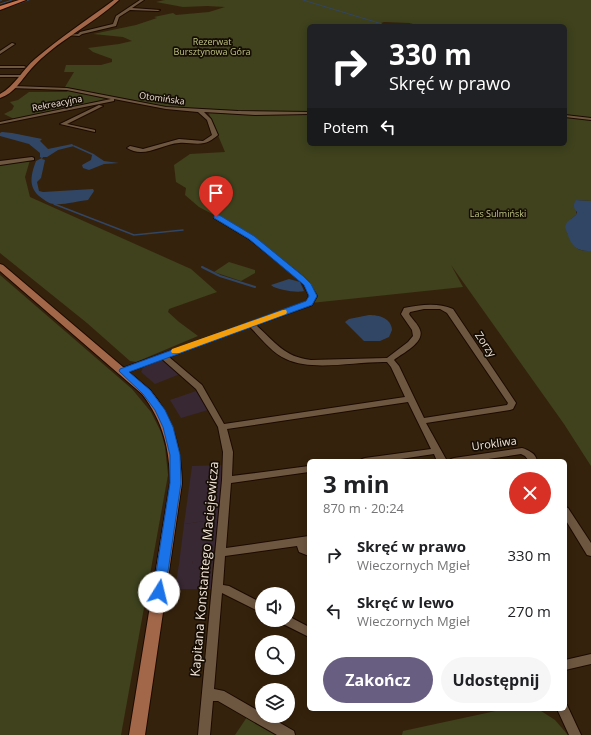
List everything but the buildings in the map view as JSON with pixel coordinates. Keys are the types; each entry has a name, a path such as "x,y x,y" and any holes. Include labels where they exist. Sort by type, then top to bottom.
{"highway":[{"path":"0,7 16,0"},
{"path":"0,7 24,0"}],"main road":[{"path":"0,96 14,87 35,62 117,0"},
{"path":"0,267 146,392 160,410 173,444 176,467 172,507 136,735"}],"street":[{"path":"70,35 79,35 81,32 115,25 117,17 142,0"},
{"path":"129,9 158,10"},
{"path":"0,53 13,44"},
{"path":"0,67 24,67"},
{"path":"0,76 23,76"},
{"name":"Otomińska","path":"14,87 67,89 166,108 272,115 307,113"},
{"path":"93,130 62,124 117,98"},
{"name":"Rekreacyjna","path":"0,123 68,110 117,98"},
{"path":"130,148 147,150 174,141 206,141 215,135 209,119 199,110"},
{"path":"567,116 591,119"},
{"path":"0,163 32,159"},
{"path":"123,371 309,302 313,296 307,284 251,238 216,217"},
{"name":"Zorzy","path":"389,360 412,343 416,338 417,333 405,314 407,310 439,306 445,308 450,311 512,403 510,408 420,421"},
{"path":"251,324 285,355 294,360 311,362 389,360 395,366 420,421 441,459"},
{"name":"Kapitana Konstantego Maciejewicza","path":"163,356 199,387 222,427 228,452 227,480 204,735"},
{"path":"222,427 410,399"},
{"path":"379,459 436,451"},
{"name":"Urokliwa","path":"468,459 522,451 528,454 532,459"},
{"path":"227,480 307,469"},
{"path":"567,514 591,552"},
{"path":"220,552 305,540 303,549 307,551"},
{"path":"217,589 225,589 255,604"},
{"path":"295,625 307,631"},
{"path":"567,665 591,659"},
{"path":"207,695 220,695 289,735"},
{"path":"564,711 575,735"}],"shaded area":[{"path":"157,360 164,361 180,374 155,384 141,372 144,365"},
{"path":"196,391 208,410 181,418 170,400"},
{"path":"223,465 218,519 184,524 192,466"},
{"path":"218,519 213,561 193,561 192,564 179,564 184,524"},
{"path":"193,561 213,561 211,589 175,589 179,564 192,564"}],"green space":[{"name":"Las Sulmiński","path":"165,0 591,0 591,201 576,200 576,215 571,219 567,232 575,247 585,251 591,251 591,466 564,424 451,265 463,287 311,303 305,280 246,232 199,207 185,195 186,188 176,182 174,165 190,154 225,152 207,109 168,107 65,87 74,72 64,72 66,65 101,65 112,62 112,59 93,52 88,48 132,41 123,37 93,34 136,25 157,18 154,17 173,13 176,15 209,12 225,7 183,7 156,2"},
{"path":"68,90 107,99 79,107 14,119 4,114 12,110 14,106 10,102 18,100 29,92 67,92"},
{"path":"30,160 25,177 30,197 191,269 217,292 169,309 168,312 198,336 136,362 130,361 87,323 0,253 0,164"},
{"path":"229,262 255,270 255,273 241,281 214,272"},
{"path":"0,275 132,389 151,412 161,432 165,447 168,475 121,735 0,735"},
{"path":"496,711 541,711 555,720 568,735 402,735 403,731"},
{"path":"247,717 278,735 235,735"}],"water":[{"path":"2,132 42,139 40,141 48,149 72,144 74,146 58,150 47,157 43,157 42,159 45,160 41,178 37,182 39,191 93,189 94,191 88,200 51,204 43,199 35,191 32,182 32,172 36,161 42,158 40,157 40,153 29,144 0,136 0,133"},
{"path":"92,155 95,155 104,161 119,163 104,164 89,170 83,168 82,165 91,160"},
{"path":"576,200 591,201 591,251 576,248 571,242 565,227 567,222 576,215 577,212 574,203"},
{"path":"289,279 300,282 304,291 287,291 271,285"},
{"path":"369,315 387,320 392,330 389,337 380,341 364,341 345,322 349,319"}],"waterway":[{"path":"0,4 12,0"},
{"path":"0,10 29,0"},
{"path":"303,0 382,24"},
{"path":"74,146 94,155"},
{"path":"54,204 134,235 183,230"},
{"path":"202,267 220,276 255,287"}],"slow traffic":[{"path":"175,351 283,312"}],"route":[{"path":"159,592 176,483 175,455 168,427 160,410 152,398 123,371 309,303 313,296 307,284 300,277 244,232 216,217"}],"park label":[{"name":"Rezerwat Bursztynowa Góra","path":"212,46"}]}
